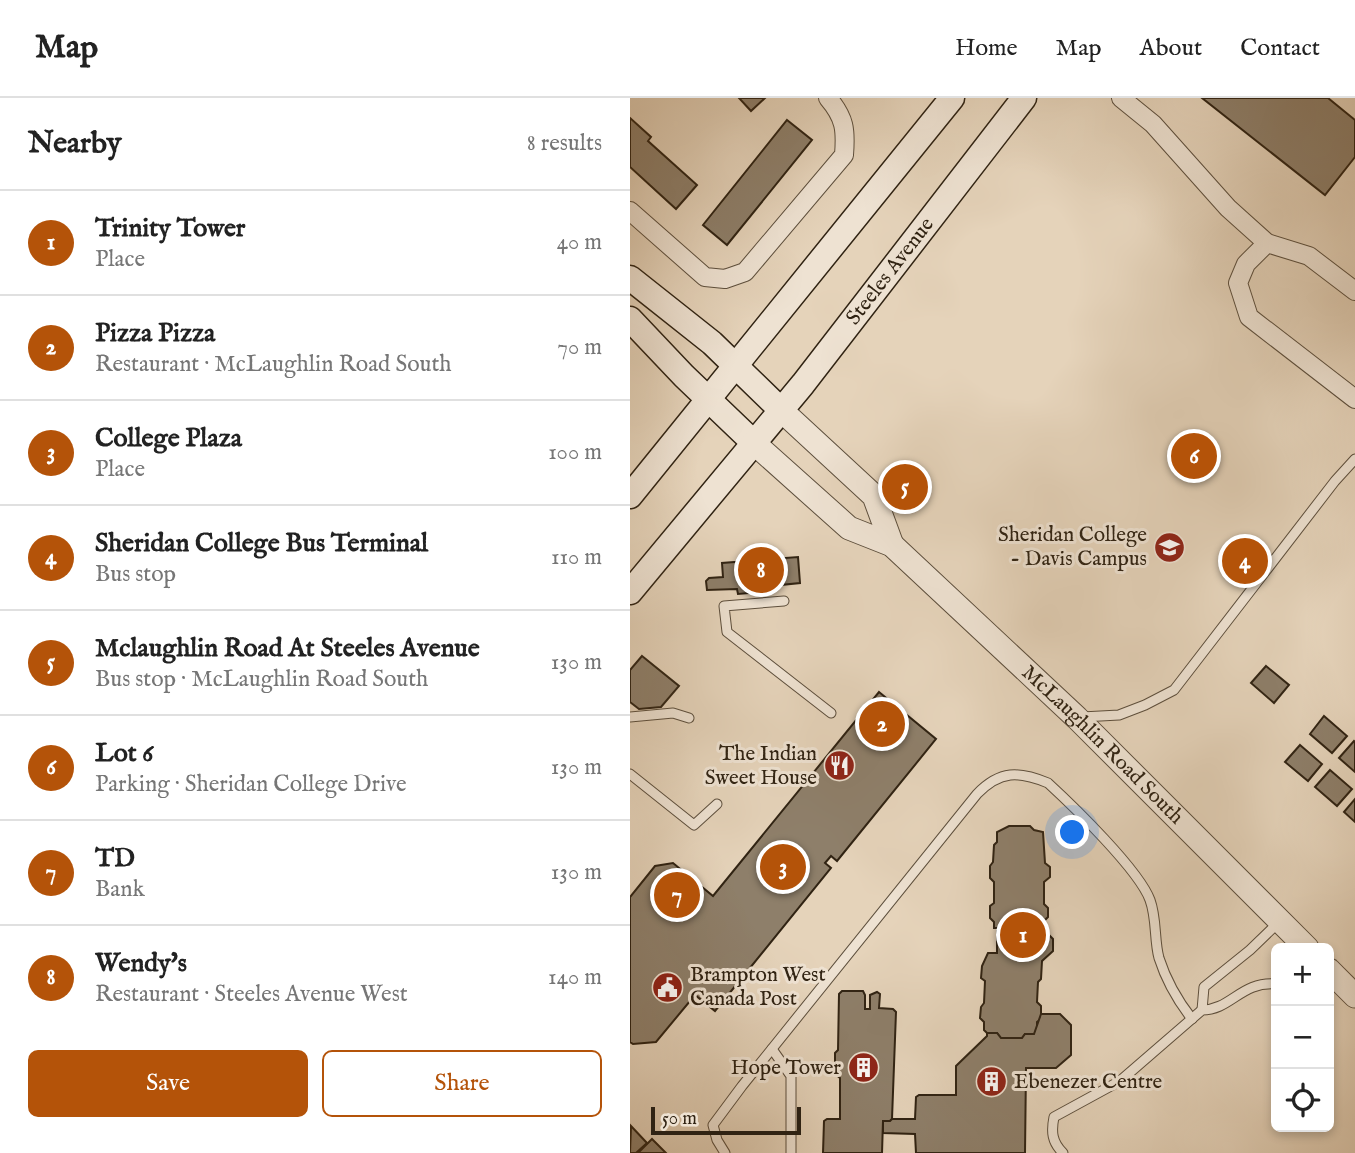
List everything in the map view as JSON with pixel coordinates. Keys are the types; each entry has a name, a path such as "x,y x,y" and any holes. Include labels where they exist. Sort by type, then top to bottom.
{"main road":[{"path":"630,496 952,98"},
{"name":"Steeles Avenue","path":"630,592 781,411 1024,98"},
{"name":"McLaughlin Road South","path":"630,278 712,343 781,411"},
{"name":"McLaughlin Road South","path":"630,319 754,443"}],"street":[{"path":"630,211 705,277 725,279 745,272 844,155 846,134 840,113 828,98"},
{"path":"1121,98 1153,124 1228,208 1267,243 1309,256 1355,291"},
{"path":"1267,243 1246,264 1238,284 1249,317 1355,399"},
{"name":"McLaughlin Road South","path":"781,411 874,496 892,545"},
{"name":"McLaughlin Road South","path":"754,443 849,528 892,545 1077,718 1302,943"}],"lane":[{"path":"1077,718 1119,715 1174,690 1335,481 1355,459"},
{"path":"784,601 724,606 727,632 831,713"},
{"path":"630,717 673,713 690,718"},
{"path":"630,774 694,825 717,804"},
{"path":"725,1153 717,1140 713,1125 977,794 994,779 1013,774 1048,783 1133,872 1149,898 1157,927 1159,956 1177,999 1192,1019"},
{"path":"1202,1010 1204,987 1250,950 1280,921"},
{"path":"1063,1153 1057,1147 1051,1132 1054,1117 1120,1082 1202,1010 1214,1010 1244,990 1271,984"},
{"path":"772,1049 791,1076 791,1153"}],"building":[{"path":"739,98 765,98 751,111"},
{"path":"1202,98 1328,98 1355,120 1355,157 1325,195"},
{"path":"630,118 651,137 648,141 697,185 676,209 630,167"},
{"path":"787,120 812,140 727,245 703,225"},
{"path":"798,557 800,583 771,586 772,591 738,594 737,589 707,590 706,581 709,578 723,577 722,563"},
{"path":"642,656 679,686 661,707 639,709 630,702 630,670"},
{"path":"1266,666 1289,685 1274,703 1251,683"},
{"path":"879,692 936,739 837,861 831,856 825,863 831,868 715,1011 695,995 656,1042 630,1042 630,897 655,866 673,863 713,896"},
{"path":"1324,716 1347,736 1332,753 1310,734"},
{"path":"1355,742 1355,772 1339,758"},
{"path":"1300,745 1322,764 1308,781 1285,762"},
{"path":"1330,770 1352,789 1337,806 1315,787"},
{"path":"1355,799 1355,822 1344,812"},
{"path":"1009,826 1030,826 1043,832 1045,863 1050,867 1050,877 1044,882 1044,904 1048,908 1048,917 1043,922 1043,929 1053,939 1053,951 1042,961 1037,1002 1041,1006 1041,1019 1037,1022 1037,1032 1025,1034 1022,1038 1001,1038 997,1033 987,1033 980,1018 985,981 981,978 982,966 988,953 997,953 997,931 1001,928 994,928 994,922 990,918 990,906 994,903 994,882 990,878 990,866 993,862 997,832"},
{"name":"Hope Tower","path":"842,991 863,991 865,1009 870,1009 870,995 877,992 880,994 879,1008 893,1009 896,1012 892,1119 883,1121 882,1153 823,1153 824,1121 840,1119 840,1078 835,1074 835,1053 838,1050 839,994"},
{"name":"Ebenezer Centre","path":"1041,1014 1060,1014 1071,1025 1071,1055 1056,1068 1026,1068 1025,1153 916,1153 915,1134 883,1133 883,1121 915,1119 916,1097 919,1095 956,1095 956,1066 987,1033 997,1033 1001,1038 1022,1038 1025,1034 1034,1034"},
{"path":"631,1126 647,1143 636,1153 630,1153"},
{"path":"652,1139 666,1153 638,1153"}],"place":[{"name":"Lot 6","path":"1194,456"},
{"name":"Mclaughlin Road At Steeles Avenue","path":"905,487"},
{"name":"Sheridan College - Davis Campus","path":"1170,547"},
{"name":"Sheridan College Bus Terminal","path":"1245,561"},
{"name":"Wendy's","path":"761,570"},
{"name":"Pizza Pizza","path":"882,724"},
{"name":"The Indian Sweet House","path":"840,766"},
{"name":"College Plaza","path":"783,867"},
{"name":"TD","path":"677,895"},
{"name":"Trinity Tower","path":"1023,935"},
{"name":"Brampton West Canada Post","path":"667,987"},
{"name":"Hope Tower","path":"864,1068"},
{"name":"Ebenezer Centre","path":"991,1082"}]}
